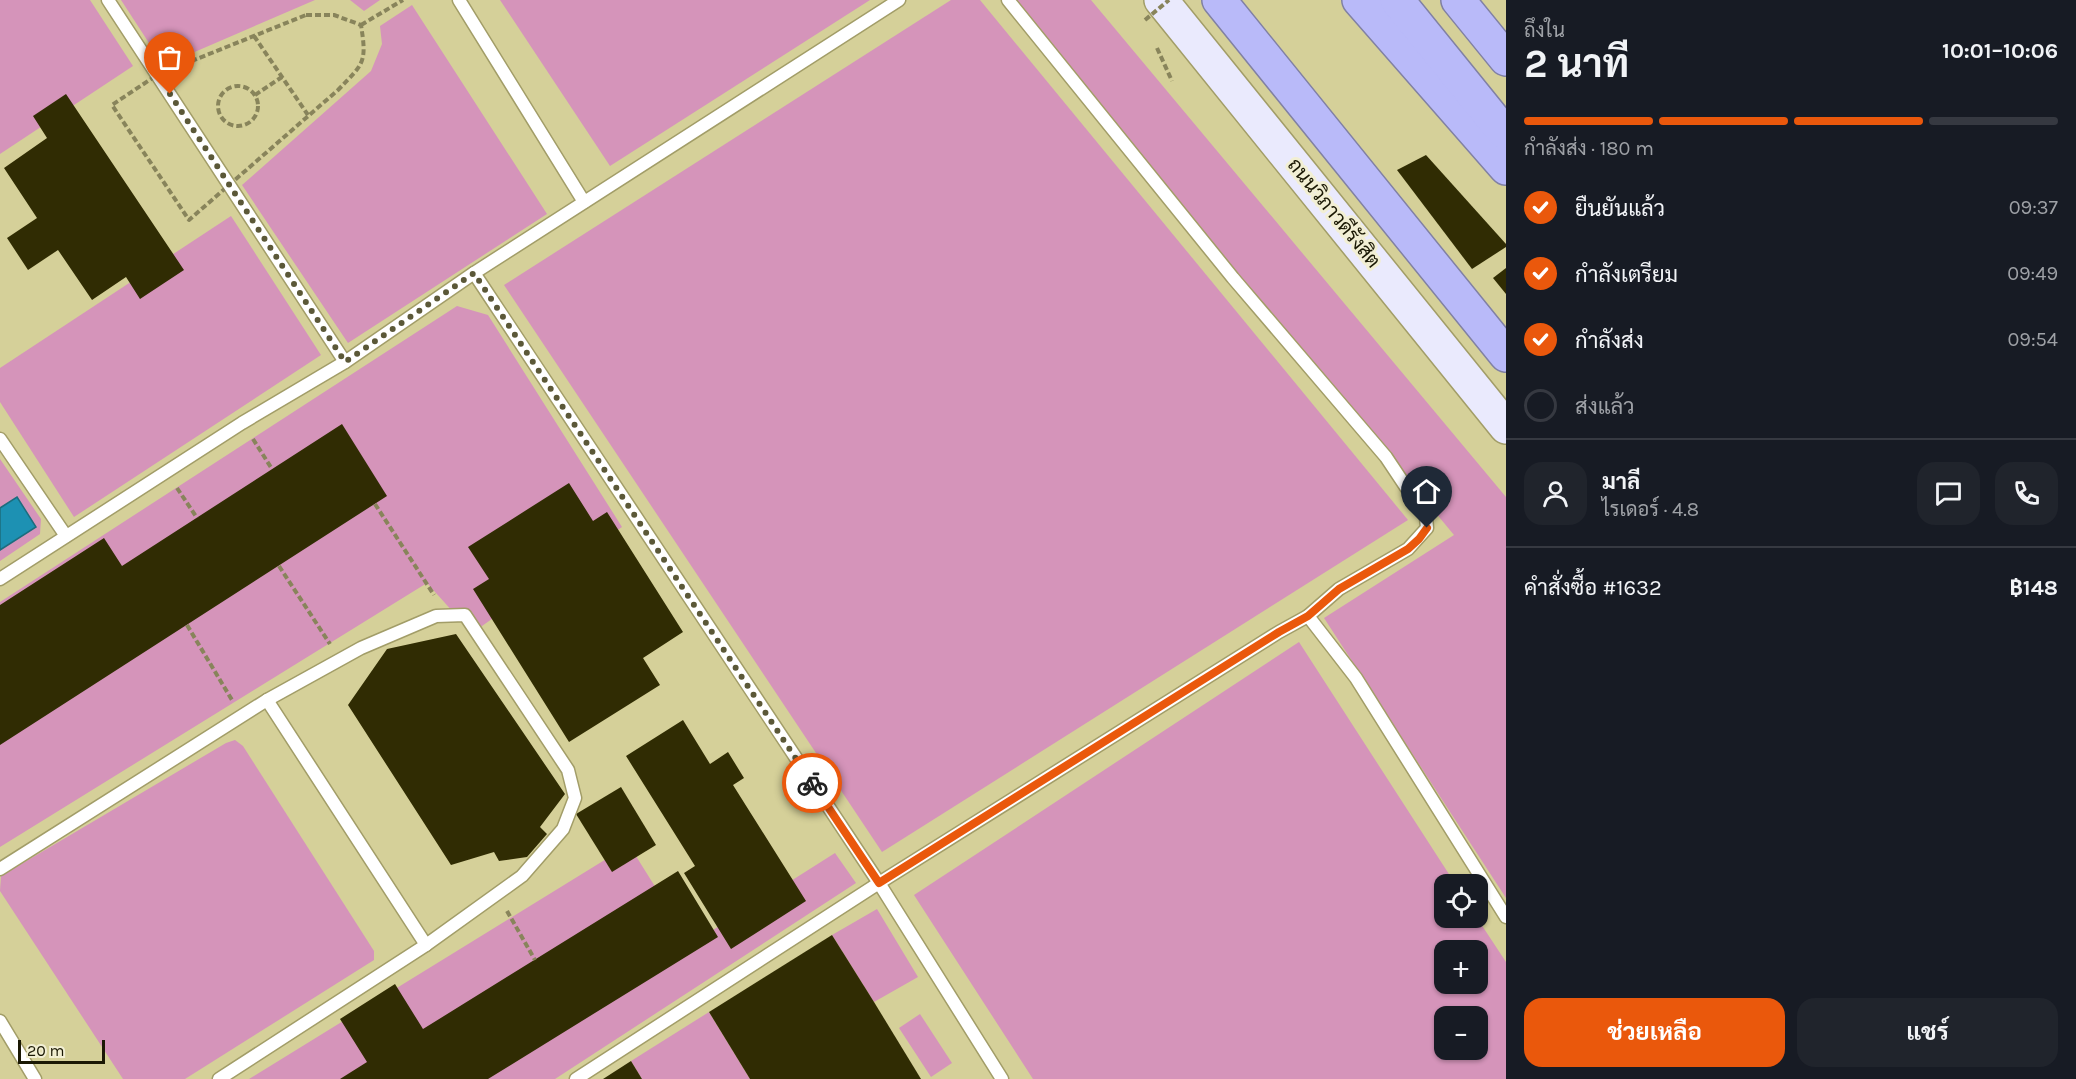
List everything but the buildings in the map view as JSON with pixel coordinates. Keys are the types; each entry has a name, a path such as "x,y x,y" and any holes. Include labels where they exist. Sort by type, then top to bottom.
{"highway":[{"path":"1219,0 1506,355"},
{"path":"1359,0 1506,168"},
{"path":"1397,0 1506,134"},
{"path":"1458,0 1506,59"}],"main road":[{"name":"ถนนวิภาวดีรังสิต","path":"1153,10 1506,426"}],"lane":[{"path":"108,0 345,362"},
{"path":"459,0 584,202"},
{"path":"0,579 242,423 345,362 474,273 899,0"},
{"path":"576,1079 879,883 1308,616 1339,589 1408,549 1427,528 1426,517 1386,457 1233,278 1008,0"},
{"path":"474,273 879,883 1002,1079"},
{"path":"0,440 66,536"},
{"path":"0,869 267,700 361,648 436,616 465,615 482,637 568,770 575,798 563,828 522,876 426,945 219,1079"},
{"path":"1308,616 1356,678 1506,917"},
{"path":"267,700 426,945"},
{"path":"0,1021 35,1079"}],"path":[{"path":"361,25 403,0"},
{"path":"1153,10 1169,0"},
{"path":"306,15 334,15 361,25 365,50 360,67 189,220 112,105 157,75 306,15"},
{"path":"254,36 308,115"},
{"path":"255,95 282,77"},
{"path":"245,86 255,95 258,109 252,120 241,126 228,124 223,120 218,102 225,90 245,86"},
{"path":"242,423 272,469"},
{"path":"166,471 197,518"},
{"path":"375,504 447,616"},
{"path":"279,566 340,660"},
{"path":"187,625 242,716"},
{"path":"497,894 534,960"}],"shaded area":[{"path":"0,0 90,0 133,66 0,154"},
{"path":"121,0 315,0 183,57 162,63"},
{"path":"350,0 380,0 364,11"},
{"path":"500,0 870,0 610,166"},
{"path":"951,0 980,0 1408,520 882,852 504,285"},
{"path":"1011,0 1091,0 1506,497 1506,898 1324,618 1454,535"},
{"path":"412,5 547,214 348,343 242,185 371,71 382,44 380,26"},
{"path":"231,216 321,355 74,517 0,402 0,368"},
{"path":"457,306 488,315 622,527 472,633 427,583 0,847 0,602"},
{"path":"0,459 41,519 40,534 0,561 0,550 35,527 17,497 0,508"},
{"path":"1299,642 1449,874 1434,874 1434,928 1484,928 1506,962 1506,1079 1033,1079 914,895"},
{"path":"235,740 243,746 374,951 374,960 185,1079 123,1079 0,891 1,876 226,743"},
{"path":"629,845 691,944 835,853 856,883 555,1079 249,1079"},
{"path":"877,909 918,977 874,1002 832,935"},
{"path":"709,1012 750,1079 642,1079 631,1061"},
{"path":"920,1014 952,1063 931,1077 899,1028"}],"water":[{"path":"17,497 36,527 0,550 0,508"}],"way so far":[{"path":"170,94 345,362 474,273 812,783"}],"route":[{"path":"812,783 879,883 1308,616 1339,589 1408,549 1427,528"}]}
